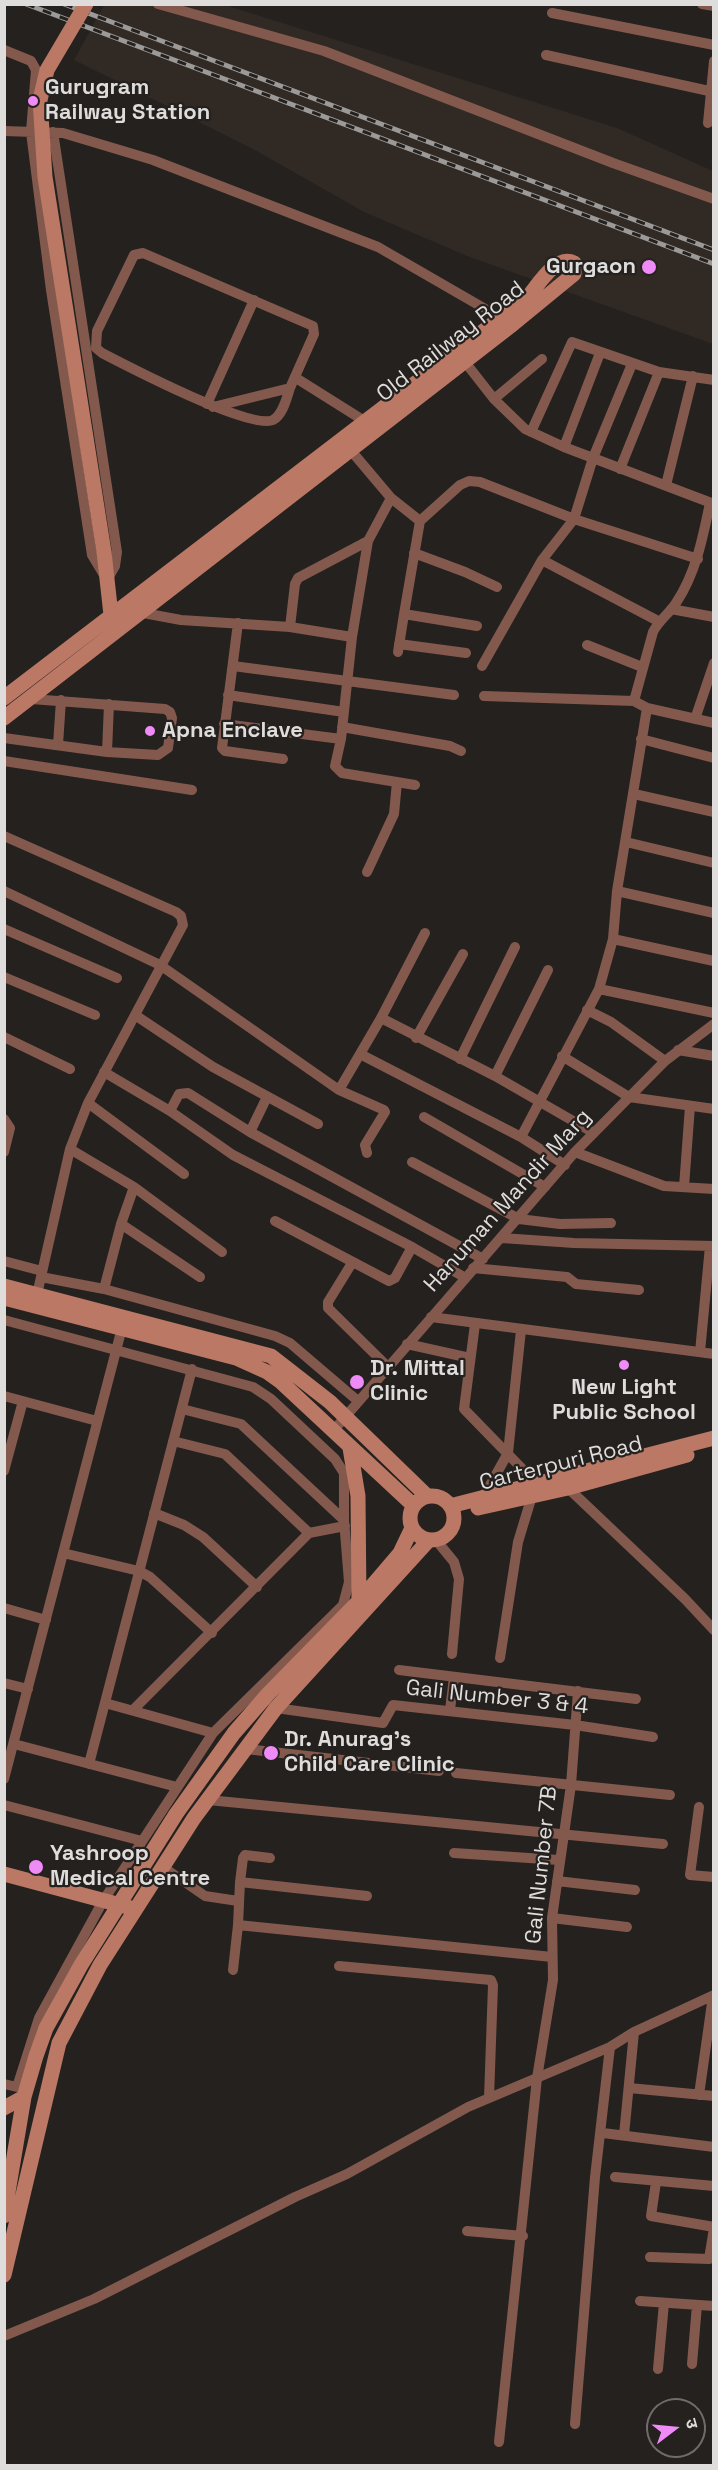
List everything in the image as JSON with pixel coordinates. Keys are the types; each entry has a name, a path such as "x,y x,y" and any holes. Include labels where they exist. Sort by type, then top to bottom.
{"main road":[{"path":"86,4 47,70 41,92 41,121 45,177 104,552 113,625"},
{"name":"Old Railway Road","path":"4,718 31,699 133,609 346,445 465,362 574,273 574,263 559,262 528,297 366,422 346,445"},
{"name":"Old Railway Road","path":"4,698 113,625"},
{"path":"4,1286 36,1300 123,1323 271,1356 293,1371 345,1417 427,1496"},
{"path":"4,1298 36,1300"},
{"path":"123,1323 254,1365 281,1382 413,1505"},
{"name":"Carterpuri Road","path":"452,1510 534,1490 714,1438"},
{"path":"350,1448 358,1496 359,1601"},
{"name":"Carterpuri Road","path":"452,1510 484,1496 568,1488 714,1448"},
{"path":"4,2216 8,2175 24,2097 46,2028 119,1905 176,1814 234,1733 268,1694 359,1601 400,1553 412,1528 410,1514 413,1505 427,1496 437,1496 452,1510 450,1530 432,1540 276,1708 208,1800 134,1908 68,2021 59,2043 29,2180 4,2275"},
{"path":"412,1528 422,1538 432,1540"},
{"path":"4,1874 134,1908"},
{"path":"4,2108 24,2097"},
{"path":"8,2175 29,2180"}],"street":[{"path":"158,4 324,51 583,152 714,199"},
{"path":"702,4 714,6"},
{"path":"552,13 714,45"},
{"path":"4,50 35,64 31,132 51,290 92,555 107,580 115,566 117,552 53,132"},
{"path":"546,55 709,91"},
{"path":"708,123 709,91 714,62"},
{"path":"4,130 53,132 153,160 378,247 501,318"},
{"path":"143,253 254,300 313,326 314,334 280,415 269,421 210,406 96,348 97,331 134,255 143,253"},
{"path":"210,406 254,300"},
{"path":"531,432 572,342 660,372 713,378"},
{"path":"564,447 600,353"},
{"path":"494,399 542,359"},
{"path":"465,362 514,421 531,432 620,469 712,503 698,559 671,609 658,621 642,667 634,701"},
{"path":"482,666 542,560 574,519 593,458 632,364"},
{"path":"620,469 660,372"},
{"path":"666,485 693,376"},
{"path":"210,406 293,383 366,422"},
{"path":"346,445 391,498 420,521"},
{"path":"466,653 398,648 420,521 460,485 469,481 480,482 574,519 698,559"},
{"path":"391,498 368,541 352,637 341,739 336,760 338,770 415,785"},
{"path":"290,627 295,584 298,578 368,541"},
{"path":"414,553 497,587"},
{"path":"542,560 658,621"},
{"path":"133,609 181,620 290,627 352,637"},
{"path":"671,609 714,617"},
{"path":"404,614 477,626"},
{"path":"238,623 221,744 225,751 283,759"},
{"path":"587,645 642,667"},
{"path":"695,719 714,663"},
{"path":"233,666 454,694"},
{"path":"228,695 344,712"},
{"path":"484,696 634,701 647,708 714,723"},
{"path":"4,738 107,752 164,753 168,748 172,718 170,712 165,709 31,699"},
{"path":"58,745 61,700"},
{"path":"107,752 109,704"},
{"path":"521,1137 599,988 613,939 617,891 647,708"},
{"path":"224,724 341,739"},
{"path":"342,727 450,746 461,751"},
{"path":"641,739 714,758"},
{"path":"4,761 192,790"},
{"path":"367,872 394,814 398,782"},
{"path":"634,794 714,812"},
{"path":"4,836 181,916 183,925 88,1103 70,1149 36,1300"},
{"path":"626,842 714,863"},
{"path":"4,891 160,965 339,1090 384,1111 365,1145 367,1153"},
{"path":"617,891 714,914"},
{"path":"4,929 117,978"},
{"path":"339,1090 381,1018 425,933"},
{"path":"613,939 714,961"},
{"path":"460,1059 514,947"},
{"path":"417,1038 463,954"},
{"path":"495,1076 548,970"},
{"path":"4,977 95,1015"},
{"path":"599,988 714,1013"},
{"path":"587,1010 611,1022 666,1061"},
{"path":"135,1015 213,1067 318,1124"},
{"path":"381,1018 495,1076 594,1134"},
{"name":"Hanuman Mandir Marg","path":"333,1431 389,1368 464,1277 519,1219 575,1152 666,1061 714,1024"},
{"path":"4,1037 70,1069"},
{"path":"678,1050 714,1056"},
{"path":"360,1054 521,1137 565,1165"},
{"path":"562,1056 629,1097 714,1109"},
{"path":"104,1072 170,1111 233,1155 412,1246 464,1277"},
{"path":"170,1111 179,1094 185,1092 250,1132 483,1259"},
{"path":"250,1132 267,1097"},
{"path":"88,1103 184,1174"},
{"path":"684,1187 690,1106"},
{"path":"424,1117 546,1187"},
{"path":"4,1119 10,1128 4,1152"},
{"path":"70,1149 134,1187 222,1252"},
{"path":"575,1152 664,1186 714,1189"},
{"path":"412,1162 519,1219 560,1224 611,1223"},
{"path":"104,1289 121,1224 134,1187"},
{"path":"275,1221 352,1263 391,1281 412,1246"},
{"path":"121,1224 200,1277"},
{"path":"502,1238 574,1244 712,1246 700,1352"},
{"path":"4,1261 41,1274 104,1289 283,1340 358,1401"},
{"path":"352,1263 328,1302 328,1308 389,1368"},
{"path":"473,1268 567,1277 576,1284 639,1290"},
{"path":"431,1317 714,1354"},
{"path":"4,1320 192,1369 261,1391 335,1459 344,1473 344,1523 349,1582 343,1605 213,1733 103,1901 39,2018 17,2087 4,2084"},
{"path":"5,1774 123,1323"},
{"path":"475,1324 464,1409 508,1453 534,1490 518,1542 500,1658"},
{"path":"484,1496 508,1453 521,1330"},
{"path":"407,1344 470,1358"},
{"path":"89,1764 192,1369"},
{"path":"4,1396 97,1421"},
{"path":"4,1471 23,1401"},
{"path":"182,1409 242,1424 344,1523"},
{"path":"173,1440 225,1454 309,1533"},
{"path":"568,1488 685,1599 714,1630"},
{"path":"154,1513 184,1525 203,1536 257,1587"},
{"path":"133,1710 309,1533 344,1523"},
{"path":"432,1540 454,1562 459,1579 452,1654"},
{"path":"63,1553 139,1571 159,1583 212,1633"},
{"path":"4,1608 46,1620"},
{"path":"399,1670 636,1698"},
{"path":"450,1710 454,1677"},
{"path":"4,1683 28,1689"},
{"name":"Gali Number 7B","path":"499,2442 523,2236 537,2078 553,1980 552,1918 570,1785 578,1691"},
{"path":"105,1703 213,1733"},
{"name":"Gali Number 3 & 4","path":"276,1708 383,1723 393,1705 575,1725 653,1737"},
{"path":"14,1744 177,1787"},
{"path":"246,1749 439,1771"},
{"path":"456,1773 670,1795"},
{"path":"208,1800 663,1844"},
{"path":"4,1805 142,1841"},
{"path":"699,1807 690,1875 714,1877"},
{"path":"454,1853 559,1860"},
{"path":"233,1970 238,1926 238,1901 245,1855 270,1858"},
{"path":"163,1867 205,1896 238,1901"},
{"path":"557,1881 635,1890"},
{"path":"240,1882 367,1896"},
{"path":"552,1918 627,1927"},
{"path":"238,1926 552,1957"},
{"path":"339,1966 491,1980 493,1984 489,2098"},
{"path":"4,2336 91,2300 295,2197 347,2174 489,2098 610,2047 634,2032 713,1995"},
{"path":"699,2095 713,1995"},
{"path":"624,2135 634,2032"},
{"path":"575,2424 595,2177 610,2047"},
{"path":"629,2088 714,2096"},
{"path":"603,2133 714,2147"},
{"path":"615,2177 714,2186"},
{"path":"651,2257 710,2259 714,2228 651,2216 656,2182"},
{"path":"467,2231 523,2236"},
{"path":"640,2301 714,2306"},
{"path":"658,2369 664,2303"},
{"path":"692,2364 697,2305"}],"shaded area":[{"path":"104,5 225,5 617,128 713,171 713,344 467,256 364,212 253,149 74,60"}],"railway":[{"path":"26,4 714,264"},
{"path":"64,4 714,250"}],"place":[{"name":"Gurugram Railway Station","path":"33,101"},
{"name":"Gurgaon","path":"649,267"},
{"name":"Apna Enclave","path":"150,731"},
{"name":"New Light Public School","path":"624,1365"},
{"name":"Dr. Mittal Clinic","path":"357,1382"},
{"name":"Dr. Anurag's Child Care Clinic","path":"271,1753"},
{"name":"Yashroop Medical Centre","path":"36,1867"}]}
